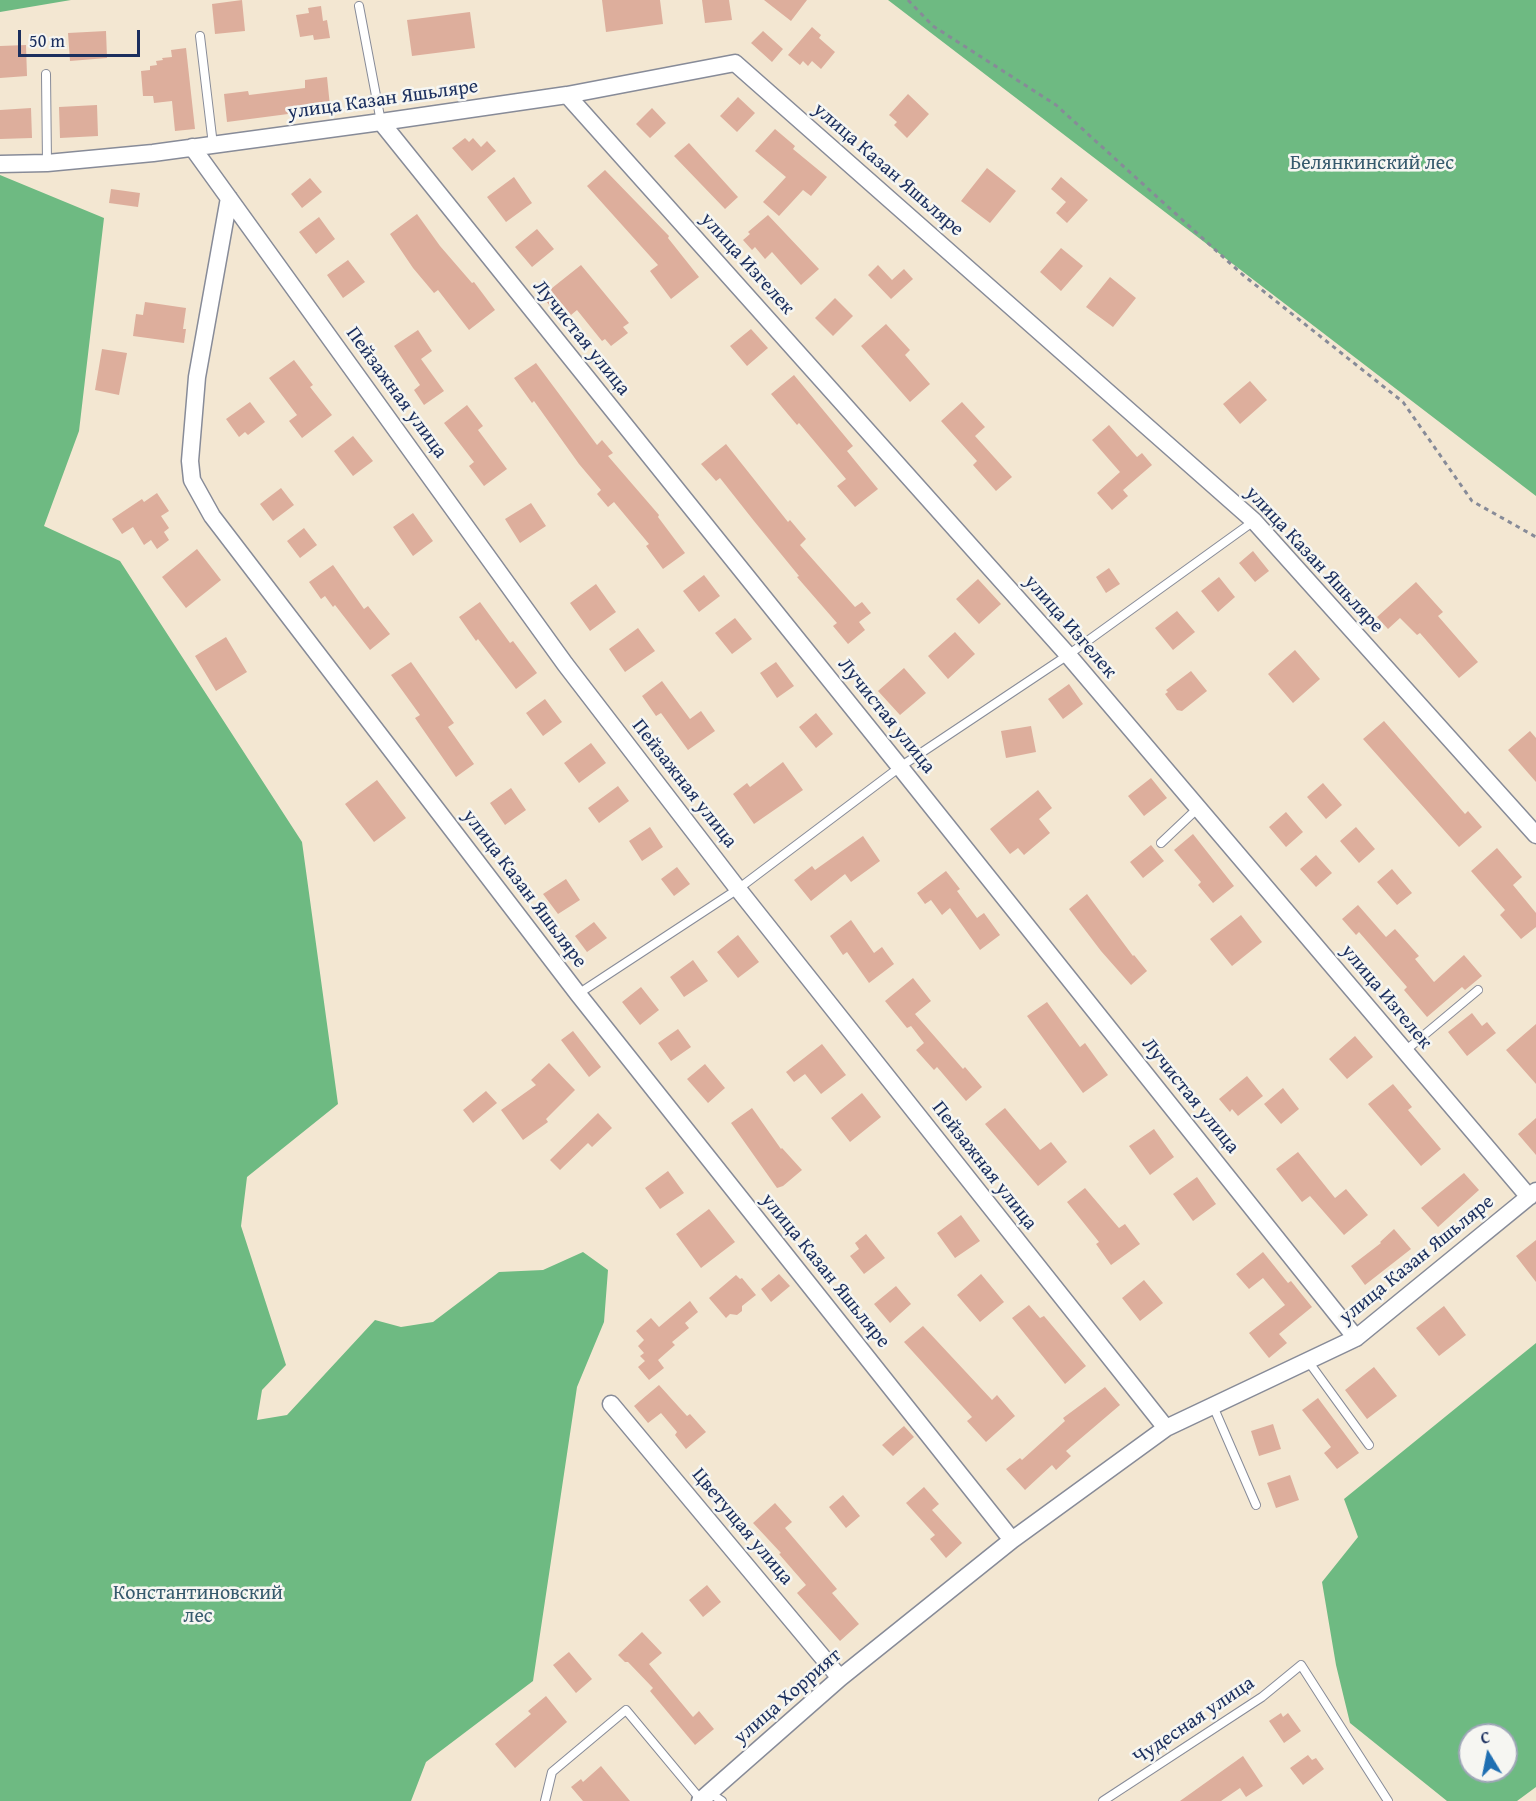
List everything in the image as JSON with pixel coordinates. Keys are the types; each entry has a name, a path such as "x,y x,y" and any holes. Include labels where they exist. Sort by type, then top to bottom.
{"street":[{"name":"улица Казан Яшьляре","path":"0,164 47,163 213,145 381,123 567,95 735,63 1254,521 1536,836"},
{"name":"улица Изгелек","path":"567,95 1068,655 1404,1051 1533,1194"},
{"name":"Лучистая улица","path":"381,123 1356,1338"},
{"name":"Пейзажная улица","path":"192,147 565,664 738,889 1166,1428"},
{"name":"улица Казан Яшьляре","path":"229,198 197,377 190,461 192,480 212,516 578,994 1012,1540"},
{"name":"улица Казан Яшьляре","path":"904,1627 1012,1540 1166,1428 1356,1338 1533,1194"},
{"name":"Цветущая улица","path":"611,1404 840,1678"},
{"name":"улица Хоррият","path":"708,1799 840,1678 904,1627"}],"lane":[{"path":"359,6 381,123"},
{"path":"200,36 213,145"},
{"path":"46,74 47,163"},
{"path":"578,994 738,889 900,767 1068,655 1254,521"},
{"path":"1161,843 1198,808"},
{"path":"1404,1051 1479,990"},
{"path":"1308,1361 1370,1445"},
{"path":"1213,1406 1256,1505"},
{"name":"Чудесная улица","path":"1103,1801 1262,1697 1301,1665 1388,1801"},
{"path":"545,1801 552,1772 626,1710 708,1799"}],"path":[{"path":"908,0 933,26 1056,105 1243,275 1403,402 1472,501 1536,537"}],"green space":[{"path":"0,0 71,0 0,12"},
{"name":"Белянкинский лес","path":"888,0 1536,0 1536,496"},
{"name":"Константиновский лес","path":"0,175 104,218 79,431 44,526 120,561 302,842 338,1104 247,1177 241,1226 286,1365 262,1390 257,1420 287,1415 375,1320 401,1327 433,1322 499,1272 543,1270 583,1252 608,1270 604,1322 577,1387 533,1681 426,1762 411,1801 0,1801"},
{"path":"1536,1343 1536,1787 1517,1801 1447,1801 1350,1723 1336,1665 1322,1582 1358,1537 1344,1499"}],"building":[{"path":"242,0 245,31 215,34 212,4"},
{"path":"602,0 660,0 663,24 606,32"},
{"path":"702,0 729,0 732,20 705,23"},
{"path":"764,0 807,0 791,21"},
{"path":"321,6 323,21 327,20 330,38 314,40 313,35 300,37 296,15 309,13 308,8"},
{"path":"470,12 475,48 412,56 407,20"},
{"path":"812,27 821,35 819,38 835,52 821,69 812,61 808,66 803,61 800,65 788,55"},
{"path":"106,31 107,58 70,61 68,33"},
{"path":"763,31 783,49 772,62 751,43"},
{"path":"26,45 27,76 0,78 0,46"},
{"path":"186,48 195,129 175,131 172,101 154,103 153,96 143,96 141,71 150,70 150,66 157,65 156,61 163,60 162,58 172,57 171,50"},
{"path":"327,77 330,106 288,110 288,114 227,122 224,94 248,91 249,95 305,88 305,80"},
{"path":"908,94 929,114 907,138 894,125 897,122 889,115"},
{"path":"738,97 755,113 737,132 720,116"},
{"path":"97,105 98,136 60,138 59,107"},
{"path":"31,108 32,138 0,139 0,110"},
{"path":"652,108 666,123 650,138 636,124"},
{"path":"775,129 795,146 793,149 827,177 811,196 803,190 779,216 763,202 786,177 755,151"},
{"path":"465,138 469,142 473,138 481,147 487,141 496,151 472,171 452,148"},
{"path":"689,143 738,197 725,209 674,156"},
{"path":"987,168 1016,191 990,223 961,201"},
{"path":"605,170 669,236 668,238 699,277 671,299 650,271 658,265 587,186"},
{"path":"514,177 532,203 506,222 487,197"},
{"path":"1061,177 1088,200 1067,223 1056,213 1066,202 1051,189"},
{"path":"310,178 322,192 302,208 291,194"},
{"path":"111,189 140,193 138,207 109,203"},
{"path":"417,214 440,246 472,283 474,282 495,310 469,330 438,290 434,293 413,268 390,234"},
{"path":"768,215 819,269 801,285 772,252 765,259 755,247 752,250 743,240 750,234 748,232"},
{"path":"319,217 335,239 316,254 299,232"},
{"path":"537,229 554,249 532,267 515,247"},
{"path":"1061,248 1083,266 1061,291 1040,272"},
{"path":"348,260 365,282 343,298 327,275"},
{"path":"581,265 629,323 623,327 628,333 611,346 605,339 602,341 577,310 571,315 558,299 550,306 542,296"},
{"path":"878,265 892,280 904,269 913,279 891,299 868,275"},
{"path":"1110,277 1136,298 1113,327 1086,307"},
{"path":"835,298 853,316 833,336 815,318"},
{"path":"145,302 186,308 184,343 133,336 136,314 143,315"},
{"path":"886,324 910,350 905,355 930,384 910,402 861,346"},
{"path":"751,329 768,348 747,366 730,346"},
{"path":"418,330 432,351 421,359 444,391 424,405 414,390 420,385 394,346"},
{"path":"102,349 127,353 119,395 95,390"},
{"path":"294,360 313,385 310,387 332,415 302,438 289,421 297,415 269,378"},
{"path":"536,363 597,445 602,440 613,453 608,456 659,515 658,517 685,553 663,569 646,546 649,544 614,502 608,507 597,494 601,490 514,378"},
{"path":"794,375 853,446 847,451 878,489 855,507 837,486 846,479 799,423 797,425 771,394"},
{"path":"1250,381 1267,400 1240,424 1223,404"},
{"path":"250,402 265,422 248,435 245,432 239,437 226,419"},
{"path":"962,402 985,427 975,436 1012,477 996,491 973,465 977,461 941,421"},
{"path":"467,405 483,426 478,430 507,469 484,486 469,466 474,462 444,423"},
{"path":"1109,425 1137,457 1142,453 1152,465 1123,490 1128,496 1112,510 1097,493 1120,472 1092,440"},
{"path":"353,436 373,461 353,476 334,451"},
{"path":"726,444 788,522 790,520 806,539 800,545 855,607 862,602 871,613 859,622 865,630 848,644 833,626 837,623 797,577 799,576 720,478 716,481 701,464"},
{"path":"281,488 294,505 273,521 260,504"},
{"path":"157,493 169,511 161,516 169,528 164,532 169,540 157,549 151,540 144,545 133,527 122,534 112,519 142,499 144,502"},
{"path":"531,503 546,526 520,543 505,519"},
{"path":"413,513 433,541 413,556 393,527"},
{"path":"304,528 317,545 300,558 287,541"},
{"path":"197,549 221,580 186,608 162,577"},
{"path":"1253,551 1269,571 1255,582 1239,563"},
{"path":"333,565 364,609 368,606 390,634 370,650 335,605 333,607 325,596 321,599 309,582"},
{"path":"1109,568 1120,584 1106,593 1096,577"},
{"path":"704,575 720,596 699,612 683,591"},
{"path":"1219,577 1235,597 1218,612 1201,591"},
{"path":"978,579 1001,604 979,624 956,599"},
{"path":"1416,582 1443,612 1438,616 1478,662 1459,678 1420,633 1417,635 1400,618 1388,629 1377,617"},
{"path":"596,584 616,612 590,631 570,603"},
{"path":"480,602 510,643 513,641 537,673 516,689 459,617"},
{"path":"1177,611 1195,632 1173,650 1155,628"},
{"path":"735,618 752,639 732,654 715,633"},
{"path":"638,628 655,651 625,672 609,649"},
{"path":"955,632 975,654 948,679 928,656"},
{"path":"226,637 247,672 216,691 195,656"},
{"path":"1295,650 1320,679 1293,703 1268,674"},
{"path":"411,662 454,723 448,727 474,764 456,777 415,718 420,715 391,675"},
{"path":"776,662 794,686 777,698 760,673"},
{"path":"904,668 926,693 900,715 878,691"},
{"path":"1191,671 1207,691 1182,711 1177,710 1165,694 1168,692 1166,690"},
{"path":"662,681 690,719 701,711 715,731 688,750 661,713 656,716 642,696"},
{"path":"1069,684 1083,704 1063,719 1048,699"},
{"path":"545,699 562,722 543,736 526,713"},
{"path":"816,713 833,734 816,748 799,727"},
{"path":"1384,721 1465,814 1468,811 1482,827 1459,847 1363,739"},
{"path":"1031,726 1036,752 1006,758 1001,731"},
{"path":"1530,731 1536,738 1536,782 1508,750"},
{"path":"591,743 606,763 579,783 564,763"},
{"path":"783,762 803,790 754,824 733,794 747,783 750,787"},
{"path":"1151,778 1167,798 1144,816 1128,796"},
{"path":"377,780 406,818 374,842 345,804"},
{"path":"1323,783 1342,805 1326,819 1307,797"},
{"path":"618,786 629,801 599,823 588,808"},
{"path":"511,788 526,810 505,825 490,803"},
{"path":"1038,790 1052,808 1039,819 1050,833 1024,855 1018,848 1010,854 990,829"},
{"path":"1286,812 1303,832 1286,847 1269,827"},
{"path":"650,827 663,847 642,861 629,841"},
{"path":"1356,827 1375,849 1359,863 1340,841"},
{"path":"1193,834 1234,886 1213,903 1198,885 1201,882 1174,850"},
{"path":"863,836 880,861 851,882 845,874 811,901 794,880 812,866 815,870"},
{"path":"1151,845 1164,861 1143,878 1130,862"},
{"path":"1497,848 1522,877 1513,885 1536,913 1536,927 1521,939 1500,915 1505,910 1471,871"},
{"path":"1316,855 1332,873 1316,887 1300,869"},
{"path":"677,867 690,884 674,896 661,879"},
{"path":"1392,869 1412,893 1397,905 1377,882"},
{"path":"946,871 960,889 957,891 977,918 984,913 1000,935 980,950 950,908 942,915 931,900 925,904 917,893"},
{"path":"566,879 580,900 558,914 543,894"},
{"path":"1087,894 1133,956 1147,971 1131,985 1069,909"},
{"path":"1358,905 1386,937 1395,929 1419,956 1415,959 1434,982 1464,955 1482,976 1465,990 1462,987 1427,1017 1404,990 1407,987 1359,932 1356,935 1342,919"},
{"path":"1241,915 1262,942 1232,966 1210,939"},
{"path":"851,920 874,953 882,947 894,964 869,983 847,952 843,955 830,936"},
{"path":"594,922 607,938 587,952 575,936"},
{"path":"738,935 759,962 738,978 717,952"},
{"path":"693,960 708,981 684,997 670,977"},
{"path":"913,978 931,1001 915,1014 963,1069 965,1067 982,1087 966,1101 937,1067 934,1070 916,1050 924,1043 911,1026 907,1028 885,1001"},
{"path":"641,987 659,1010 640,1025 622,1002"},
{"path":"1047,1002 1080,1047 1085,1043 1108,1075 1083,1093 1027,1016"},
{"path":"1472,1013 1482,1026 1487,1022 1496,1033 1467,1056 1448,1032"},
{"path":"1536,1024 1536,1084 1506,1050"},
{"path":"678,1029 691,1047 671,1061 658,1043"},
{"path":"573,1031 601,1067 589,1077 561,1040"},
{"path":"1355,1036 1373,1057 1347,1079 1329,1059"},
{"path":"822,1044 846,1075 821,1094 805,1074 794,1082 786,1072"},
{"path":"549,1063 575,1090 546,1119 548,1122 523,1140 501,1110 536,1085 531,1080"},
{"path":"705,1064 725,1088 708,1103 687,1079"},
{"path":"1247,1076 1263,1096 1238,1116 1232,1109 1230,1112 1219,1099"},
{"path":"1393,1084 1412,1107 1408,1110 1441,1149 1421,1166 1368,1104"},
{"path":"1283,1088 1299,1109 1281,1124 1264,1104"},
{"path":"486,1091 497,1103 473,1123 463,1110"},
{"path":"862,1093 881,1117 850,1142 831,1118"},
{"path":"752,1108 781,1149 802,1170 783,1186 777,1188 731,1123"},
{"path":"1005,1108 1040,1150 1051,1142 1067,1162 1038,1186 985,1124"},
{"path":"598,1113 612,1128 592,1147 588,1143 560,1170 550,1160"},
{"path":"1536,1118 1536,1155 1518,1134"},
{"path":"1154,1129 1174,1157 1150,1175 1129,1146"},
{"path":"1298,1152 1335,1198 1346,1189 1368,1215 1344,1235 1310,1196 1302,1202 1276,1169"},
{"path":"668,1171 684,1193 660,1209 645,1188"},
{"path":"1464,1173 1479,1190 1438,1227 1421,1208"},
{"path":"1197,1177 1216,1204 1193,1221 1173,1194"},
{"path":"1085,1188 1119,1228 1125,1224 1140,1244 1111,1265 1096,1244 1099,1242 1067,1202"},
{"path":"709,1209 735,1242 701,1268 676,1234"},
{"path":"961,1215 980,1241 955,1258 937,1233"},
{"path":"1394,1229 1411,1249 1365,1285 1351,1266 1381,1243"},
{"path":"866,1234 885,1258 864,1274 850,1256 859,1249 855,1243"},
{"path":"1536,1240 1536,1282 1516,1256"},
{"path":"1263,1252 1288,1283 1291,1281 1312,1307 1279,1334 1287,1343 1269,1358 1249,1333 1285,1305 1263,1278 1249,1289 1236,1274"},
{"path":"779,1274 790,1286 771,1302 761,1289"},
{"path":"981,1274 1004,1302 980,1322 957,1295"},
{"path":"736,1275 742,1278 756,1295 742,1306 742,1311 737,1315 730,1314 726,1318 709,1298"},
{"path":"1144,1280 1163,1303 1140,1321 1122,1298"},
{"path":"896,1286 911,1304 890,1323 874,1304"},
{"path":"690,1301 698,1312 685,1323 689,1328 672,1342 675,1345 658,1360 664,1368 649,1380 638,1367 645,1361 640,1356 644,1353 638,1346 644,1340 636,1331 651,1318 659,1327"},
{"path":"1029,1305 1040,1318 1044,1316 1086,1366 1065,1384 1012,1318"},
{"path":"1444,1306 1466,1335 1439,1356 1416,1328"},
{"path":"923,1326 992,1400 997,1395 1015,1416 986,1442 967,1421 972,1417 904,1342"},
{"path":"1374,1367 1397,1396 1367,1419 1345,1390"},
{"path":"659,1385 687,1416 690,1414 706,1432 686,1449 675,1435 677,1432 661,1413 648,1423 634,1406"},
{"path":"1105,1387 1120,1405 1066,1451 1071,1456 1056,1470 1052,1465 1025,1490 1006,1469 1020,1458 1022,1460 1065,1421 1063,1418"},
{"path":"1318,1398 1359,1453 1337,1469 1324,1453 1331,1447 1302,1410"},
{"path":"1273,1424 1281,1449 1259,1456 1251,1431"},
{"path":"904,1426 914,1437 893,1456 882,1445"},
{"path":"1290,1475 1299,1500 1276,1508 1267,1483"},
{"path":"924,1487 939,1504 932,1510 962,1543 946,1558 930,1539 935,1535 906,1503"},
{"path":"843,1495 860,1516 846,1528 829,1507"},
{"path":"775,1503 792,1522 785,1528 837,1589 832,1593 859,1624 840,1641 797,1593 806,1585 753,1523"},
{"path":"707,1585 721,1602 703,1617 689,1600"},
{"path":"642,1632 662,1653 649,1664 693,1717 699,1711 714,1729 695,1745 650,1691 653,1688 618,1655"},
{"path":"569,1652 592,1679 576,1693 553,1665"},
{"path":"546,1696 567,1722 515,1768 495,1744 531,1714 528,1711"},
{"path":"1281,1713 1283,1717 1288,1713 1301,1731 1284,1743 1269,1721"},
{"path":"1308,1755 1312,1760 1316,1758 1324,1769 1303,1785 1290,1768"},
{"path":"1243,1756 1263,1786 1246,1797 1240,1788 1221,1801 1180,1801"},
{"path":"601,1766 630,1801 583,1801 571,1787 581,1779 583,1782"}]}
